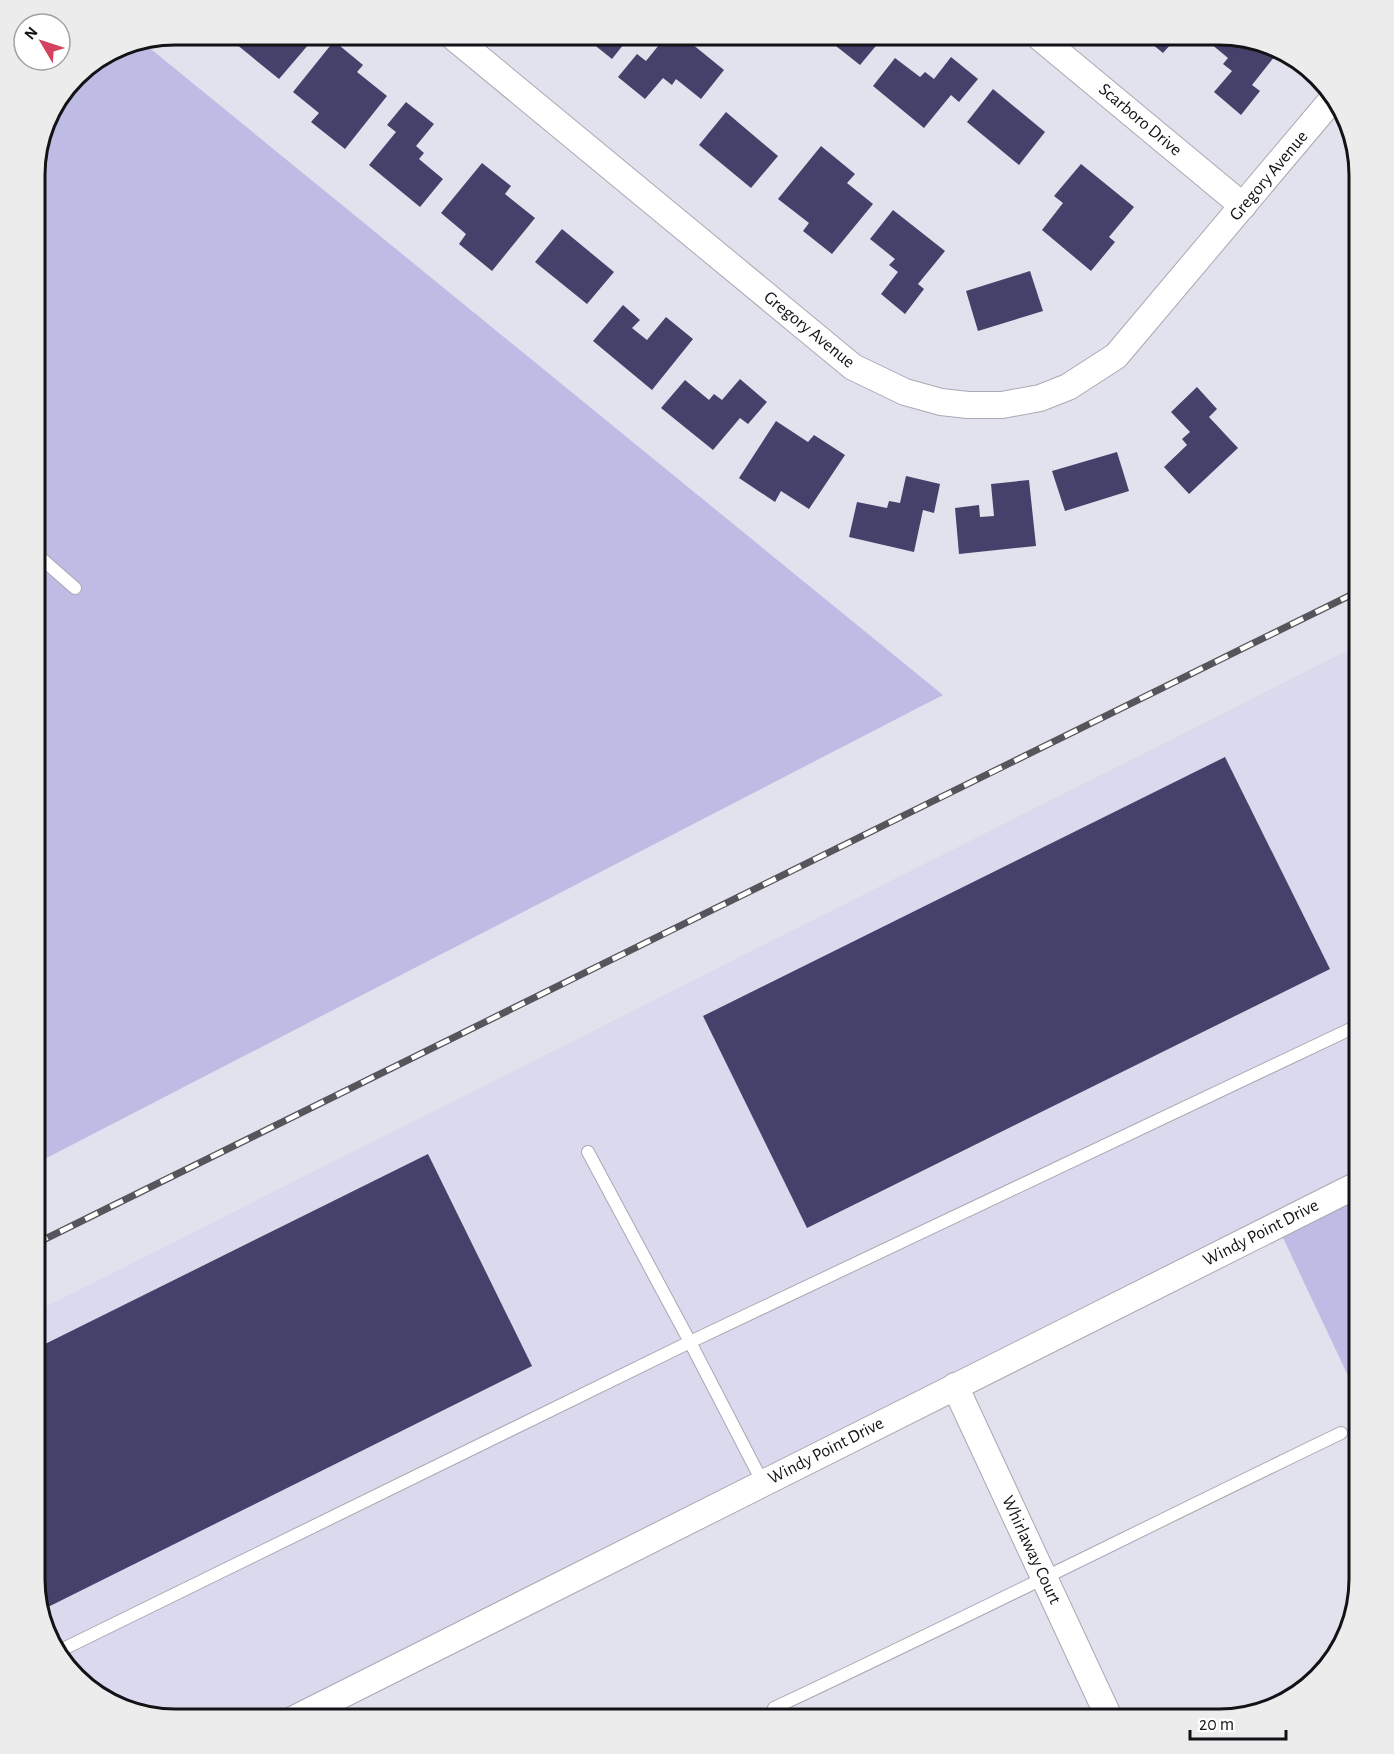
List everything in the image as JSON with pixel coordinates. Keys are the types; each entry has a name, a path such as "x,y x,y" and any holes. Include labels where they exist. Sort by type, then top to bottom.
{"street":[{"name":"Gregory Avenue","path":"464,45 853,367 905,392 941,402 968,405 1002,405 1040,398 1068,387 1116,356 1328,105"},
{"name":"Scarboro Drive","path":"1049,45 1244,206"},
{"name":"Windy Point Drive","path":"314,1709 1349,1189"},
{"name":"Whirlaway Court","path":"955,1386 1044,1577 1110,1709"}],"lane":[{"path":"45,562 75,588"},
{"path":"65,1648 690,1342 1349,1029"},
{"path":"588,1152 763,1483"},
{"path":"774,1708 896,1651 1341,1432"}],"shaded area":[{"path":"150,48 943,695 45,1159 45,167 49,142 58,118 67,103 89,77 110,62"},
{"path":"1349,650 1349,1174 286,1709 175,1709 142,1705 118,1696 89,1677 62,1644 49,1612 45,1579 45,1307"},
{"path":"1349,1194 1349,1378 1277,1225"}],"building":[{"path":"237,45 308,45 279,79"},
{"path":"331,45 339,45 363,65 357,72 387,96 345,149 311,122 319,113 293,92"},
{"path":"594,45 623,45 612,59"},
{"path":"659,45 693,45 724,70 701,99 676,79 672,85 663,78 645,99 618,77 637,54 646,61"},
{"path":"835,45 877,45 860,65"},
{"path":"1153,45 1170,45 1163,53"},
{"path":"1212,45 1252,49 1274,57 1252,85 1260,91 1241,115 1214,92 1232,71 1223,64 1228,58"},
{"path":"951,57 978,79 959,102 951,95 924,128 873,86 895,58 920,77 925,72 934,79"},
{"path":"993,89 1045,132 1019,165 967,122"},
{"path":"406,102 434,124 416,146 424,153 419,159 443,179 420,207 369,165 396,132 387,125"},
{"path":"726,112 778,156 751,188 699,145"},
{"path":"821,146 855,174 847,183 873,204 832,254 803,231 809,223 778,199"},
{"path":"482,163 511,186 505,194 535,218 492,271 459,244 466,234 441,213"},
{"path":"1081,164 1134,207 1109,237 1115,242 1091,271 1042,230 1063,203 1054,196"},
{"path":"893,210 945,251 918,284 924,289 905,314 881,294 898,272 889,265 895,259 870,239"},
{"path":"562,229 614,272 587,304 535,262"},
{"path":"1030,271 1043,311 978,331 966,291"},
{"path":"623,305 640,320 632,328 647,340 666,317 693,339 652,390 593,341"},
{"path":"740,379 767,402 748,424 740,418 713,450 661,408 685,380 709,400 714,394 722,400"},
{"path":"1197,387 1217,409 1209,417 1238,448 1189,494 1164,467 1187,445 1182,439 1190,432 1171,412"},
{"path":"776,421 808,442 814,435 845,455 809,509 781,491 775,502 739,478"},
{"path":"1117,452 1129,491 1065,511 1052,471"},
{"path":"906,476 940,484 934,513 923,510 914,552 849,537 857,502 887,508 889,501 900,503"},
{"path":"1029,480 1036,546 959,554 955,508 979,505 980,517 994,516 991,484"},
{"path":"1225,757 1330,969 807,1228 703,1016"},
{"path":"428,1154 532,1366 48,1607 45,1579 45,1344"}],"railway":[{"path":"45,1239 1349,596"}]}
